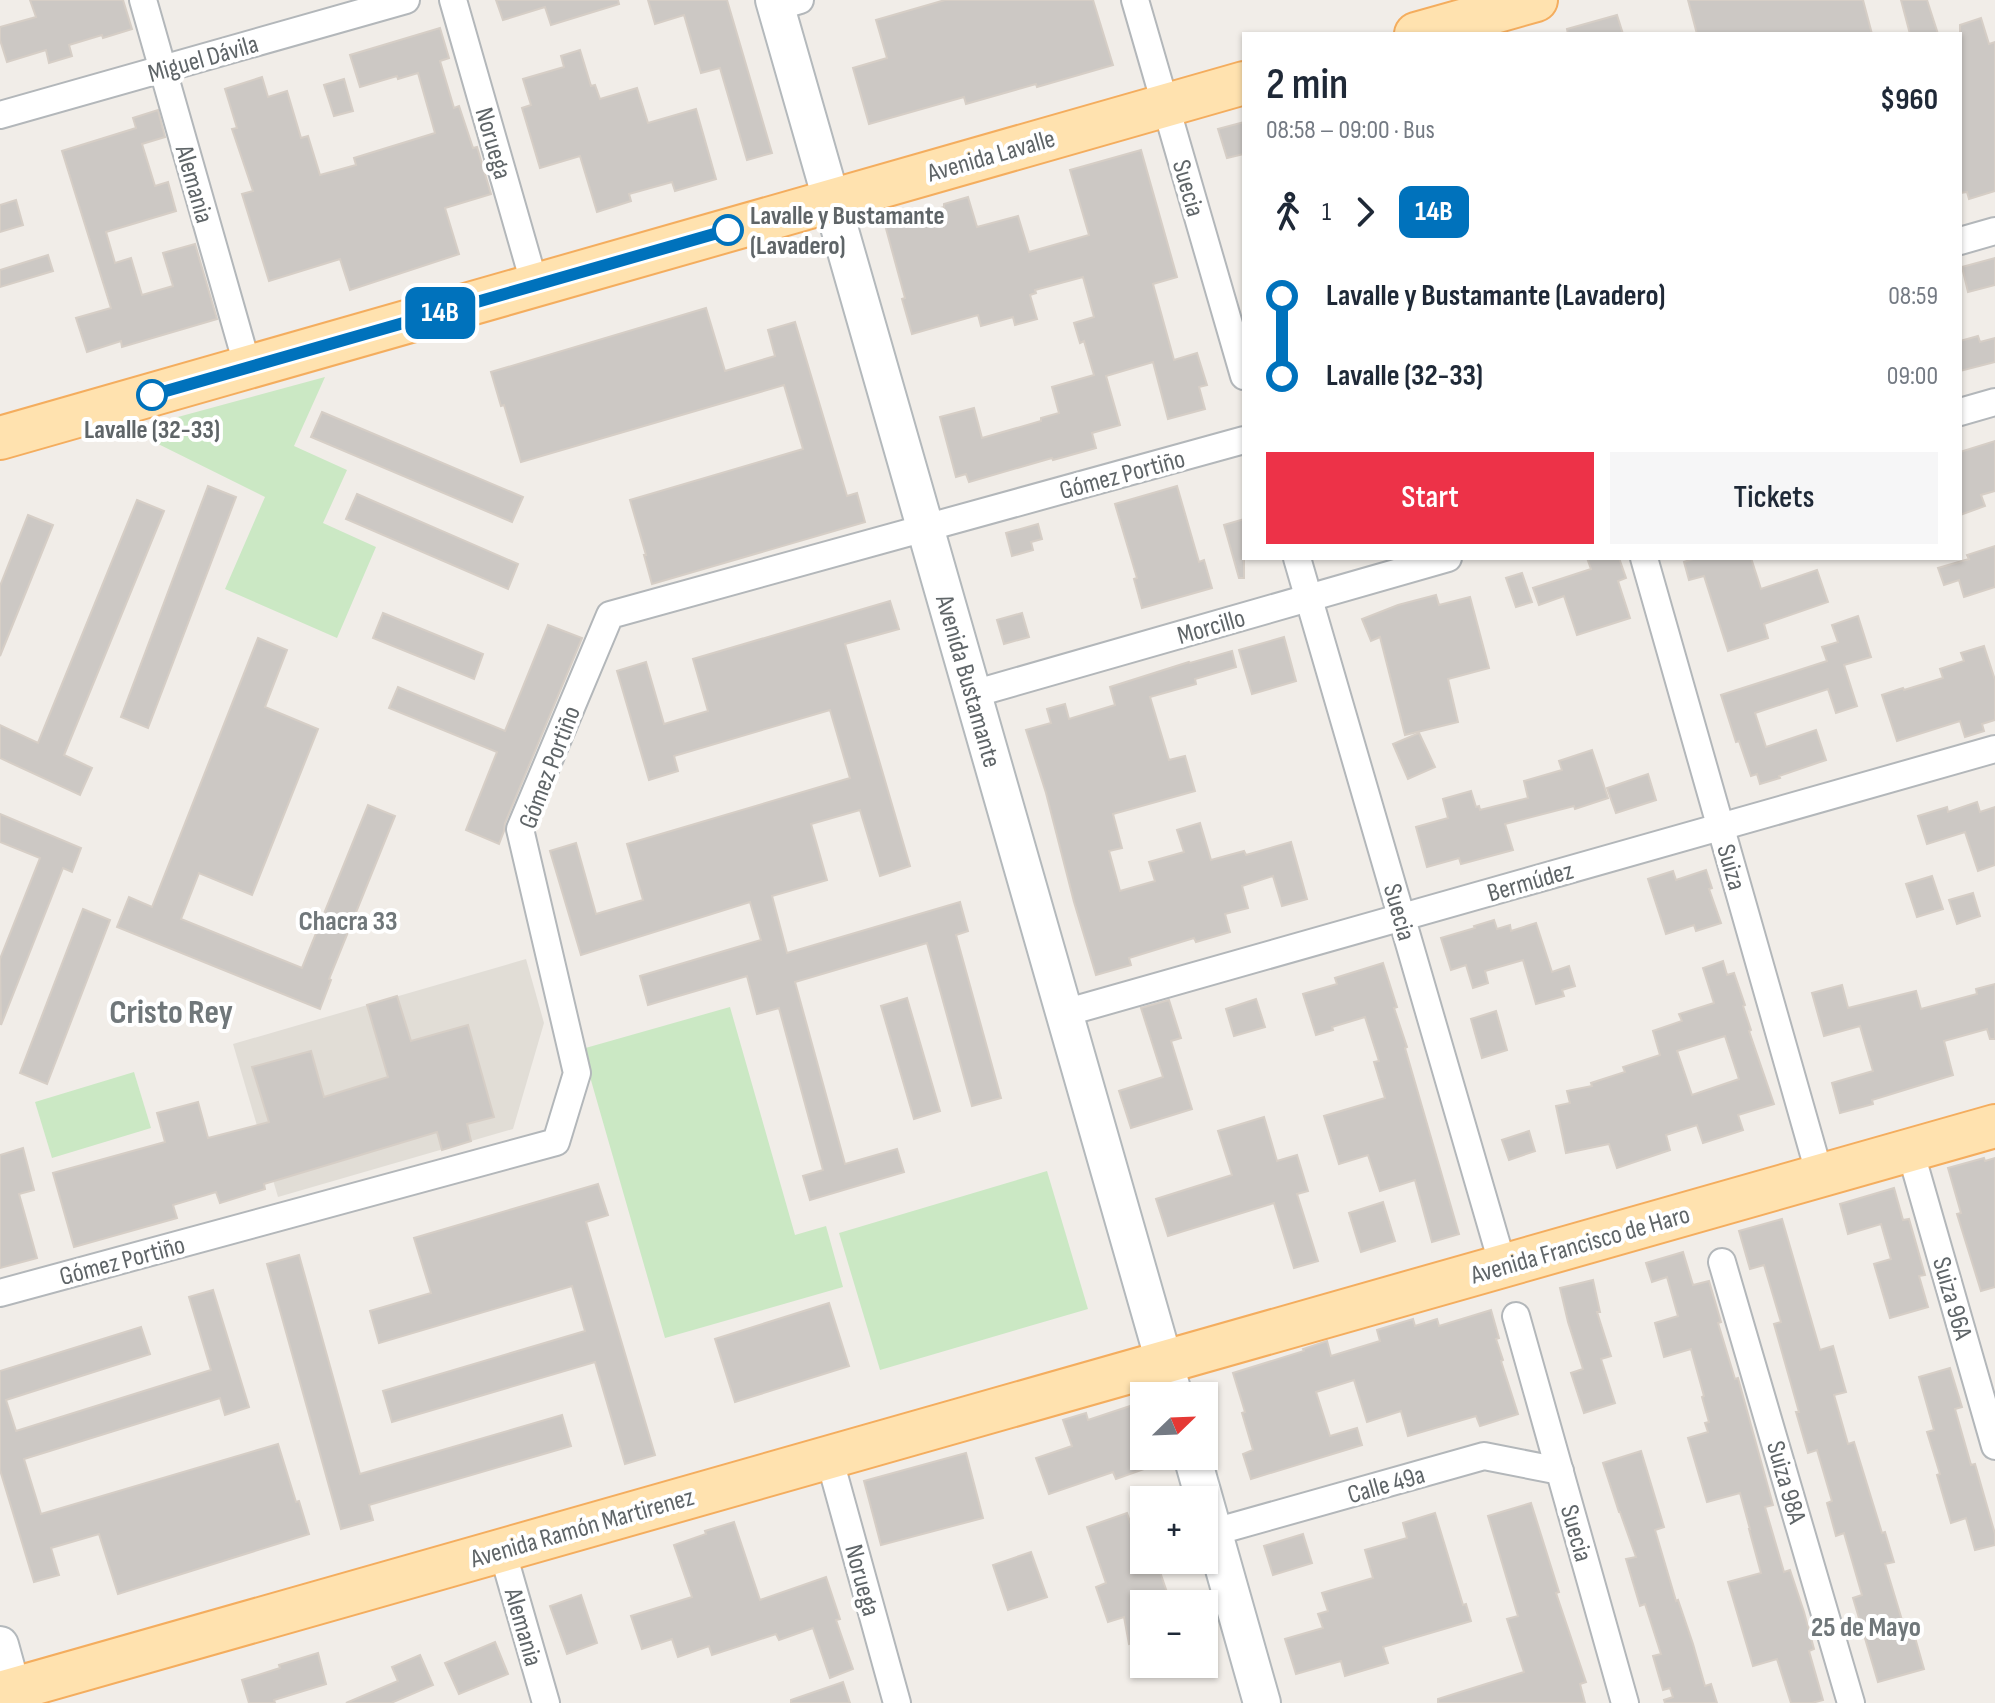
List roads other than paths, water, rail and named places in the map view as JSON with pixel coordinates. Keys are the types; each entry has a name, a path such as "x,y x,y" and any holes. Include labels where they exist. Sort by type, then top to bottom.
{"main road":[{"path":"1424,32 1536,0"},
{"name":"Avenida Bustamante","path":"783,2 831,201 1169,1379"},
{"name":"Avenida Lavalle","path":"0,438 1242,84"},
{"name":"Avenida Francisco de Haro","path":"1169,1379 1503,1266 1995,1126"},
{"name":"Avenida Ramón Martirenez","path":"10,1695 829,1457 1169,1379"},
{"path":"1218,1546 1262,1703"},
{"path":"0,1645 10,1695"}],"street":[{"name":"Alemania","path":"143,0 248,368"},
{"name":"Miguel Dávila","path":"0,115 406,0"},
{"name":"Noruega","path":"453,0 535,286"},
{"name":"Suecia","path":"1135,0 1242,369"},
{"path":"1962,240 1995,231"},
{"path":"1962,411 1995,402"},
{"name":"Gómez Portiño","path":"0,1293 556,1142 577,1073 520,829 610,615 1242,441"},
{"name":"Suecia","path":"1298,560 1503,1266"},
{"name":"Morcillo","path":"973,694 1441,560"},
{"name":"Suiza","path":"1645,560 1820,1176"},
{"name":"Bermúdez","path":"1064,1013 1995,749"},
{"name":"Suiza 96A","path":"1910,1150 1995,1446"},
{"name":"Suiza 98A","path":"1722,1262 1851,1703"},
{"name":"Suecia","path":"1516,1316 1625,1703"},
{"name":"Calle 49a","path":"1218,1531 1484,1456 1560,1471"},
{"name":"Noruega","path":"829,1457 897,1703"},
{"name":"Alemania","path":"502,1550 546,1703"}],"place":[{"name":"Lavalle y Bustamante (Lavadero)","path":"728,230"},
{"name":"Lavalle (32-33)","path":"152,395"}],"district":[{"name":"Chacra 33","path":"348,920"},
{"name":"Cristo Rey","path":"171,1011"},
{"name":"25 de Mayo","path":"1866,1626"}]}
